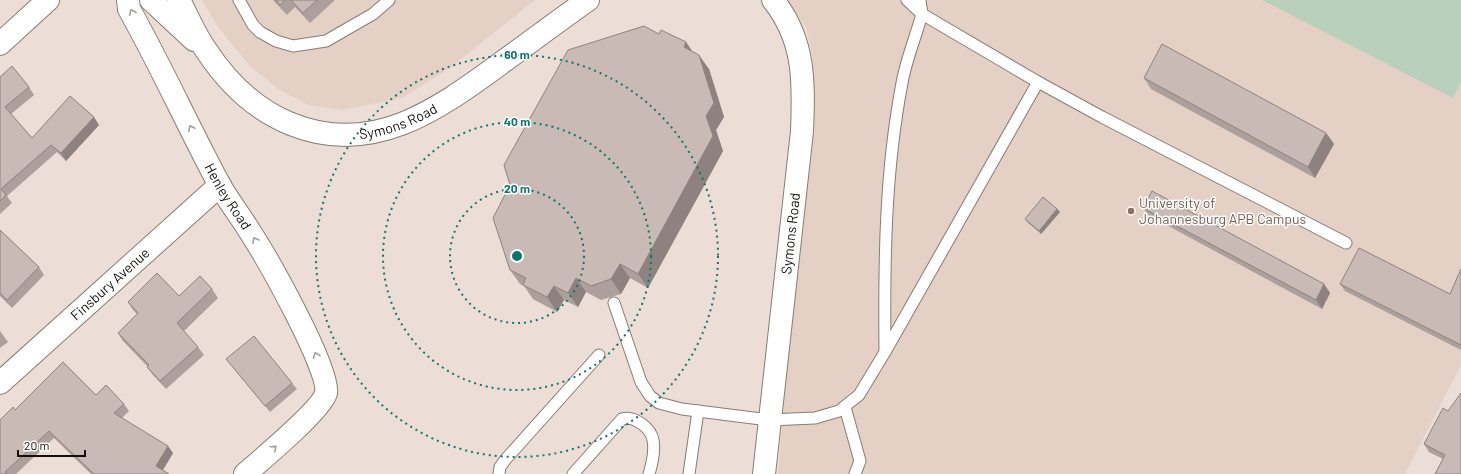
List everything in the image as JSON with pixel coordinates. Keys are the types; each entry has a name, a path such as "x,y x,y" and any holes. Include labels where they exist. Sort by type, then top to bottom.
{"main road":[{"path":"0,44 48,0"},
{"name":"Henley Road","path":"128,0 130,9 220,185 253,236 310,341 321,368 326,393 302,422 245,474"},
{"path":"151,0 205,50"},
{"path":"179,0 205,50"},
{"name":"Symons Road","path":"205,50 244,94 262,110 278,119 314,132 340,136 357,135 400,126 429,113 457,96 588,0"},
{"name":"Symons Road","path":"764,474 802,131 803,90 801,63 790,24 773,0"},
{"name":"Finsbury Avenue","path":"0,383 220,185"}],"lane":[{"path":"239,0 253,25 260,32 276,42 293,46 326,41 373,14 389,0"},
{"path":"907,0 922,14 1038,82 1346,243"},
{"path":"885,352 884,265 889,167 902,82 922,14 920,0"},
{"path":"614,302 641,382 650,396 659,403 698,411 769,420 815,418 839,412 859,395 885,352 1038,82"},
{"path":"499,474 500,467 505,460 600,355"},
{"path":"844,407 860,461 855,474"},
{"path":"689,474 698,411"},
{"path":"573,474 622,419 626,418 640,422 652,435 654,446 649,474"}],"shaded area":[{"path":"202,0 535,0 451,67 402,98 342,110 308,105 278,89 250,66 218,27"},
{"name":"University of Johannesburg APB Campus","path":"785,0 1461,0 1461,365 1405,474 778,474 813,58 806,27"}],"green space":[{"path":"1262,0 1461,0 1461,82 1453,98"}],"building":[{"path":"276,0 285,0 280,5"},
{"path":"291,0 317,0 303,13"},
{"path":"644,26 659,34 661,30 686,42 684,47 699,55 714,103 706,116 713,136 638,274 620,264 611,279 591,286 576,278 568,293 554,286 547,297 523,285 526,278 510,270 493,218 510,185 504,165 568,50"},
{"path":"1162,44 1326,133 1308,167 1144,78"},
{"path":"12,66 29,87 5,107 32,138 70,96 94,117 61,153 51,145 1,189 6,195 0,201 0,77"},
{"path":"1152,191 1324,284 1316,300 1143,208"},
{"path":"1043,197 1057,209 1039,231 1025,219"},
{"path":"0,230 39,267 7,300 0,293"},
{"path":"1359,248 1450,294 1461,269 1461,345 1340,284"},
{"path":"157,273 179,296 200,276 212,289 177,323 198,347 160,381 147,367 149,365 118,333 138,313 128,302"},
{"path":"254,336 292,383 265,406 226,359"},
{"path":"63,362 96,395 106,385 124,404 114,413 168,446 156,466 169,474 94,474 49,431 5,472 7,474 0,474 0,420 13,407 15,410"},
{"path":"1461,393 1461,474 1435,474 1445,455 1424,444 1443,408 1448,411"}],"place":[{"name":"University of Johannesburg APB Campus","path":"1131,211"}]}
